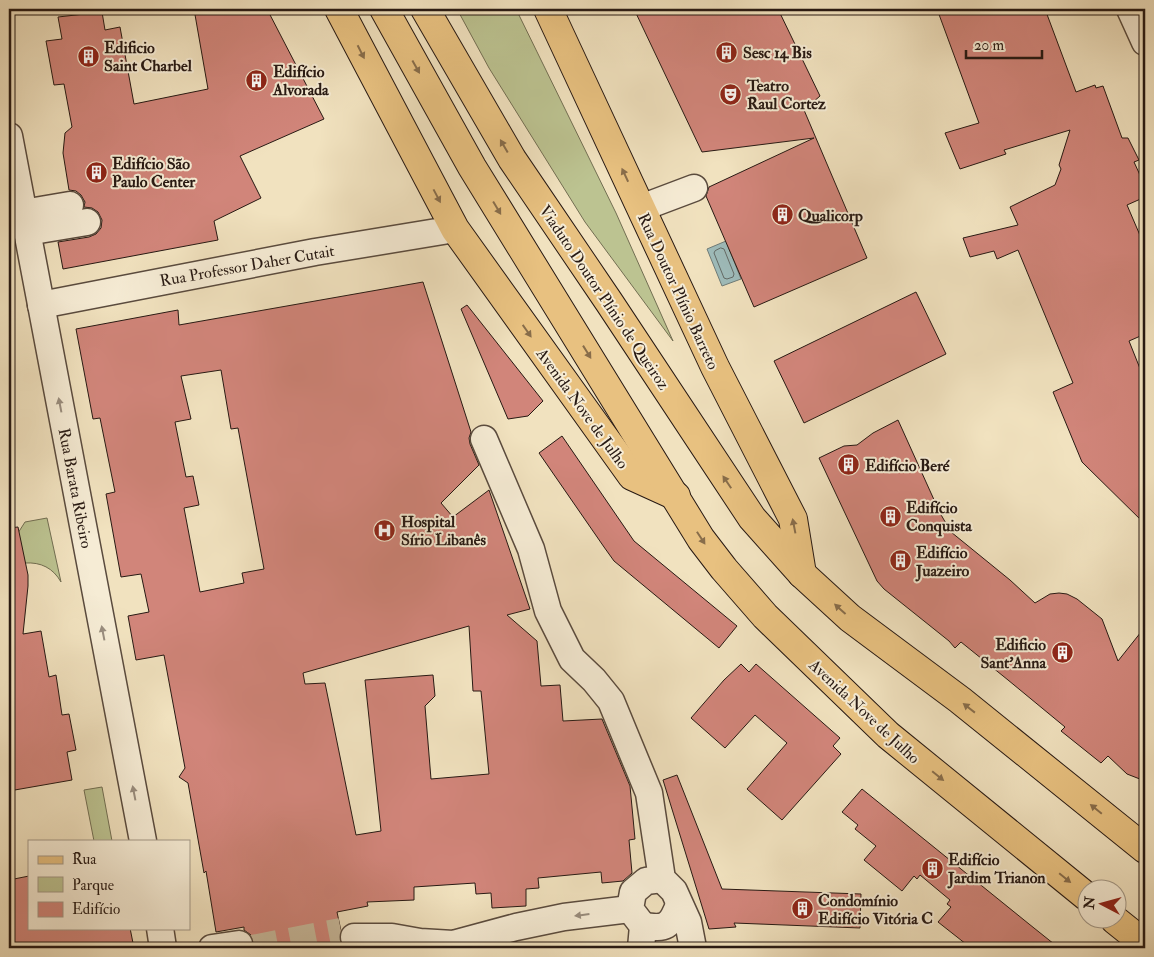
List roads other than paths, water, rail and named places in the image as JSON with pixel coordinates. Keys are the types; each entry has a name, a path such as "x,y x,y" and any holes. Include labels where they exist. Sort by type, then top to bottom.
{"main road":[{"name":"Avenida Nove de Julho","path":"339,9 454,228 632,476 676,496 701,539 765,616 888,735 1076,888"},
{"path":"384,9 472,167 676,496"},
{"name":"Viaduto Doutor Plínio de Queiroz","path":"425,9 512,159 610,302 752,518 802,574"},
{"name":"Rua Doutor Plínio Barreto","path":"548,9 715,367 793,519 802,574"},
{"path":"802,574 850,618 960,700 1141,844"},
{"path":"1126,929 1145,944"}],"street":[{"path":"1130,9 1145,42"},
{"name":"Rua Barata Ribeiro","path":"9,136 143,840"},
{"path":"641,208 694,188"},
{"path":"25,222 78,213"},
{"name":"Rua Professor Daher Cutait","path":"41,305 316,252 454,228"},
{"path":"484,440 531,548 548,610 572,659 594,680 611,701 649,792 662,879 674,892 688,922 693,948"},
{"path":"638,928 633,892 646,881 662,879"},
{"path":"353,939 392,937 420,942 453,944 516,927 564,917 638,928 659,928 673,920 679,905"},
{"path":"160,930 163,948"},
{"path":"212,948 239,944"}],"water":[{"path":"726,241 741,279 722,286 707,249"}],"tunnel":[{"path":"252,948 341,931"}],"place":[{"name":"Sesc 14 Bis","path":"727,52"},
{"name":"Edificio Saint Charbel","path":"88,56"},
{"name":"Edifício Alvorada","path":"257,80"},
{"name":"Teatro Raul Cortez","path":"731,94"},
{"name":"Edifício São Paulo Center","path":"96,172"},
{"name":"Qualicorp","path":"782,215"},
{"name":"Edifício Beré","path":"849,465"},
{"name":"Edifício Conquista","path":"890,516"},
{"name":"Hospital Sírio Libanês","path":"385,530"},
{"name":"Edifício Juazeiro","path":"900,561"},
{"name":"Edificio Sant'Anna","path":"1062,653"},
{"name":"Edifício Jardim Trianon","path":"932,868"},
{"name":"Condomínio Edifício Vitória C","path":"802,909"}]}
